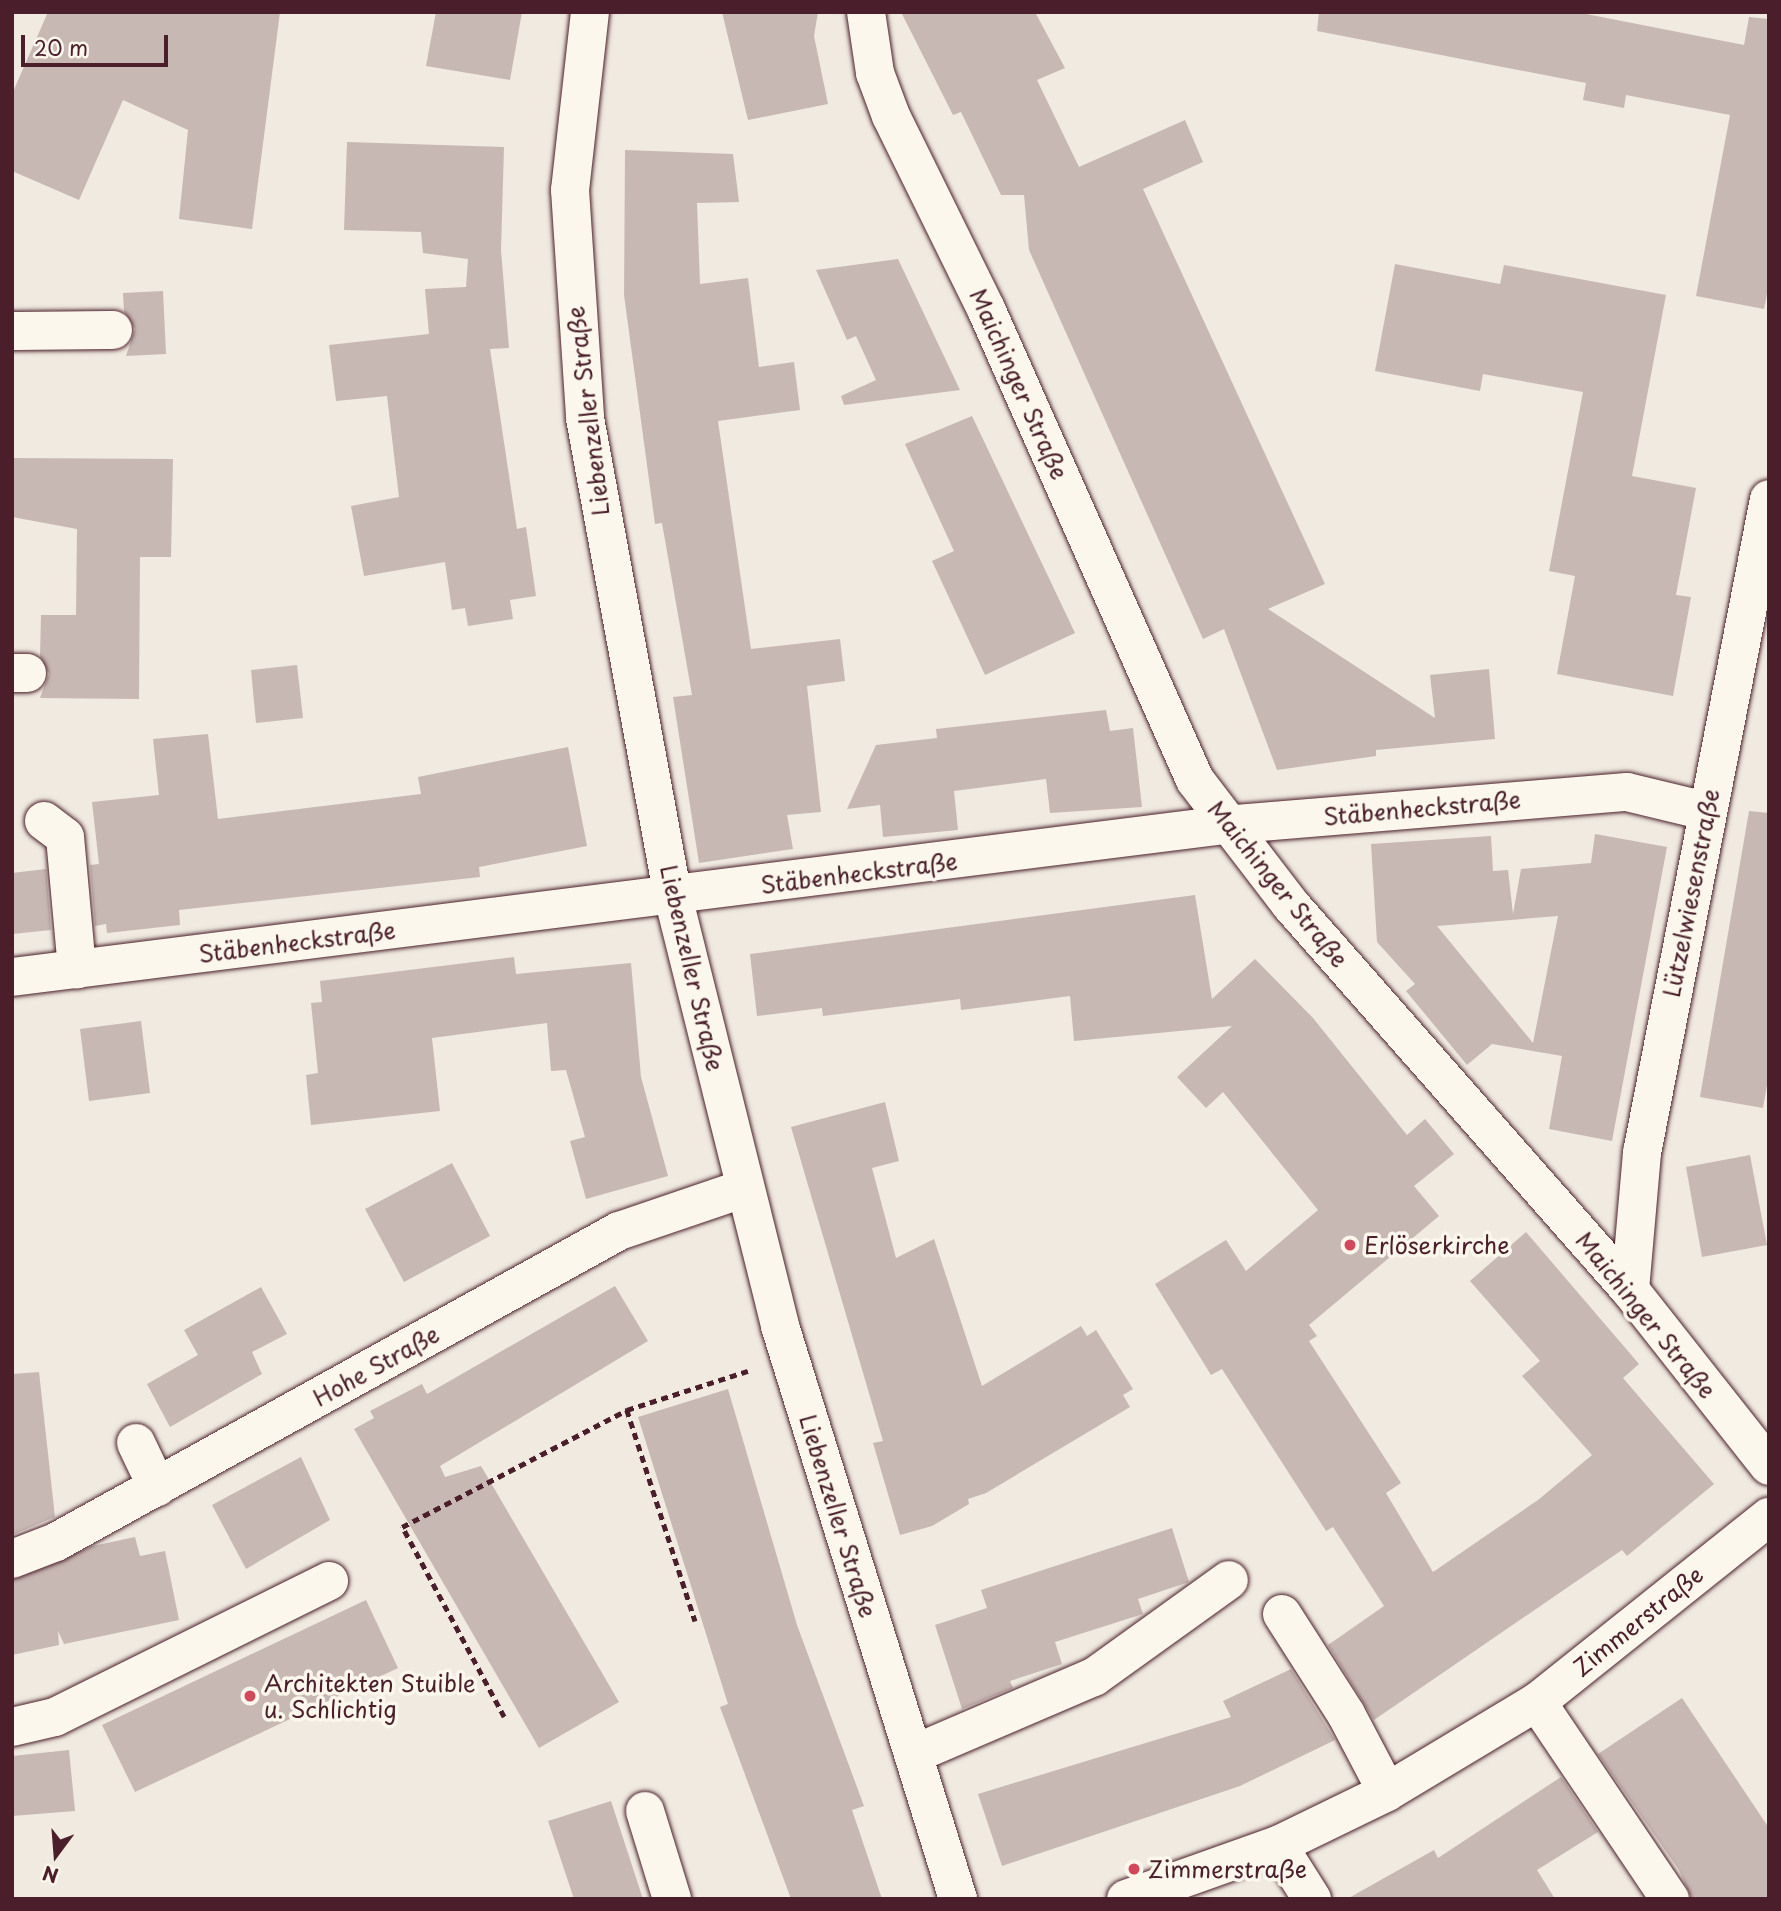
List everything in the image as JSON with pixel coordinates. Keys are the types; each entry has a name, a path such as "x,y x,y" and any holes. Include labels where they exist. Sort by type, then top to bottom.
{"street":[{"name":"Liebenzeller Straße","path":"590,12 570,190 584,418 673,896 789,1357 958,1899"},
{"name":"Maichinger Straße","path":"866,12 875,74 891,116 986,309 1195,780 1224,825 1630,1290 1769,1465"},
{"path":"12,331 113,330"},
{"name":"Lützelwiesenstraße","path":"1630,1290 1642,1153 1706,811 1769,499"},
{"name":"Stäbenheckstraße","path":"12,977 1224,825 1627,792 1706,811"},
{"path":"44,821 65,837 77,969"},
{"name":"Hohe Straße","path":"12,1559 56,1542 619,1231 745,1188"},
{"path":"136,1443 157,1487"},
{"name":"Zimmerstraße","path":"1126,1899 1278,1845 1387,1792 1537,1702 1769,1517"},
{"path":"914,1754 1094,1678 1230,1580"},
{"path":"12,1727 55,1717 329,1581"},
{"path":"1282,1614 1346,1714 1387,1792"},
{"path":"1537,1702 1670,1899"},
{"path":"645,1811 671,1899"},
{"path":"1278,1845 1312,1899"}],"path":[{"path":"504,1717 402,1527 627,1410 789,1357"},
{"path":"627,1410 695,1621"}],"building":[{"path":"48,12 280,12 252,229 179,219 188,130 123,100 79,200 12,171 12,94"},
{"path":"436,12 522,12 510,80 426,66"},
{"path":"722,12 818,12 814,36 828,104 748,120"},
{"path":"901,12 1035,12 1065,68 1037,80 1079,167 1185,120 1203,162 1143,189 1325,584 1268,609 1435,718 1430,675 1489,669 1495,739 1376,750 1376,756 1277,770 1224,629 1203,639 1029,250 1024,195 1001,195 961,112 953,115"},
{"path":"1319,12 1576,12 1744,45 1749,17 1769,19 1769,284 1764,309 1696,296 1730,115 1626,95 1624,108 1583,100 1586,83 1317,31"},
{"path":"347,142 504,147 501,250 509,348 490,349 517,529 526,527 536,596 510,600 513,619 468,626 465,608 452,610 445,562 364,576 351,506 399,497 387,396 336,401 329,345 429,334 425,289 466,287 468,259 423,253 421,232 344,230"},
{"path":"625,150 733,154 739,202 697,203 700,284 748,278 759,367 794,362 800,410 718,421 751,649 840,639 845,681 807,686 821,812 787,815 793,849 699,863 673,697 692,695 662,523 655,524 624,295"},
{"path":"898,259 960,390 844,405 841,396 876,380 856,336 847,340 816,270"},
{"path":"1395,264 1500,284 1504,265 1666,295 1632,476 1696,488 1676,595 1691,597 1673,696 1557,674 1575,576 1549,571 1583,392 1483,374 1480,391 1375,371"},
{"path":"163,291 166,354 126,356 135,329 124,311 123,293"},
{"path":"972,416 1075,633 985,675 932,561 954,551 905,444"},
{"path":"12,458 173,459 171,557 140,557 139,699 40,698 49,674 40,656 41,615 76,615 77,529 12,517"},
{"path":"297,665 303,718 256,723 251,670"},
{"path":"1106,710 1110,731 1133,728 1142,807 1050,813 1046,779 954,791 958,830 883,837 880,805 847,809 876,745 937,738 936,729"},
{"path":"208,734 218,819 421,794 418,777 568,747 587,846 479,867 480,877 179,910 180,925 107,933 106,924 95,926 90,865 99,864 92,802 159,795 153,739"},
{"path":"1749,811 1769,813 1769,1073 1763,1108 1700,1097"},
{"path":"1595,834 1667,847 1612,1141 1549,1129 1562,1056 1492,1044 1467,1065 1406,991 1415,984 1377,942 1371,844 1491,836 1493,871 1508,870 1513,914 1521,869 1591,863","holes":["1558,916 1533,1043 1437,926"]},
{"path":"46,869 51,930 12,934 12,873"},
{"path":"1195,895 1212,999 1255,959 1313,1018 1407,1135 1425,1119 1454,1154 1414,1186 1439,1216 1309,1325 1317,1336 1309,1341 1401,1483 1386,1493 1433,1572 1538,1500 1592,1455 1522,1376 1540,1361 1470,1281 1526,1232 1639,1364 1623,1378 1714,1484 1627,1556 1622,1550 1374,1720 1328,1645 1384,1606 1333,1527 1326,1531 1222,1369 1211,1375 1155,1284 1226,1240 1246,1271 1318,1210 1223,1092 1206,1108 1177,1077 1232,1026 1074,1041 1070,996 961,1010 960,999 823,1016 822,1008 757,1016 750,954"},
{"path":"514,957 516,974 631,963 641,1077 668,1176 586,1199 570,1141 585,1137 566,1070 551,1071 547,1023 432,1038 440,1111 311,1125 306,1075 318,1073 311,1003 322,1002 320,981"},
{"path":"141,1021 150,1093 89,1101 80,1029"},
{"path":"885,1102 899,1161 872,1168 896,1258 934,1239 982,1386 1081,1326 1087,1336 1096,1330 1133,1389 1123,1395 1130,1407 986,1493 968,1499 969,1504 932,1526 900,1535 873,1443 883,1441 791,1127"},
{"path":"1750,1155 1767,1245 1702,1257 1686,1167"},
{"path":"452,1163 490,1236 404,1282 365,1209"},
{"path":"615,1286 648,1341 440,1466 445,1477 481,1466 619,1702 539,1748 354,1429 374,1418 370,1411 422,1384 427,1394"},
{"path":"261,1287 287,1334 252,1352 262,1374 170,1427 147,1384 198,1355 184,1330"},
{"path":"39,1372 55,1517 12,1535 12,1374"},
{"path":"728,1389 797,1625 864,1806 852,1810 882,1899 791,1899 720,1707 728,1704 638,1417"},
{"path":"301,1457 330,1520 246,1569 212,1505"},
{"path":"1172,1528 1189,1582 1138,1599 1143,1614 1055,1642 1062,1664 1010,1681 1013,1688 962,1709 935,1625 987,1608 981,1590"},
{"path":"135,1537 140,1556 165,1551 179,1620 64,1644 58,1631 59,1645 12,1655 12,1580 93,1546"},
{"name":"Architekten Stuible u. Schlichtig","path":"366,1600 398,1668 135,1792 102,1725"},
{"path":"1291,1669 1335,1740 1240,1786 1002,1866 978,1794 1231,1717 1223,1701"},
{"path":"1682,1698 1769,1828 1769,1899 1692,1899 1679,1870 1598,1754"},
{"path":"69,1750 75,1811 12,1816 12,1756"},
{"path":"1561,1777 1598,1832 1537,1870 1555,1899 1347,1899 1434,1850 1438,1858"},
{"path":"611,1801 643,1899 574,1899 548,1821"}],"place":[{"name":"Erlöserkirche","path":"1350,1245"},
{"name":"Architekten Stuible u. Schlichtig","path":"250,1696"},
{"name":"Zimmerstraße","path":"1134,1869"}]}
